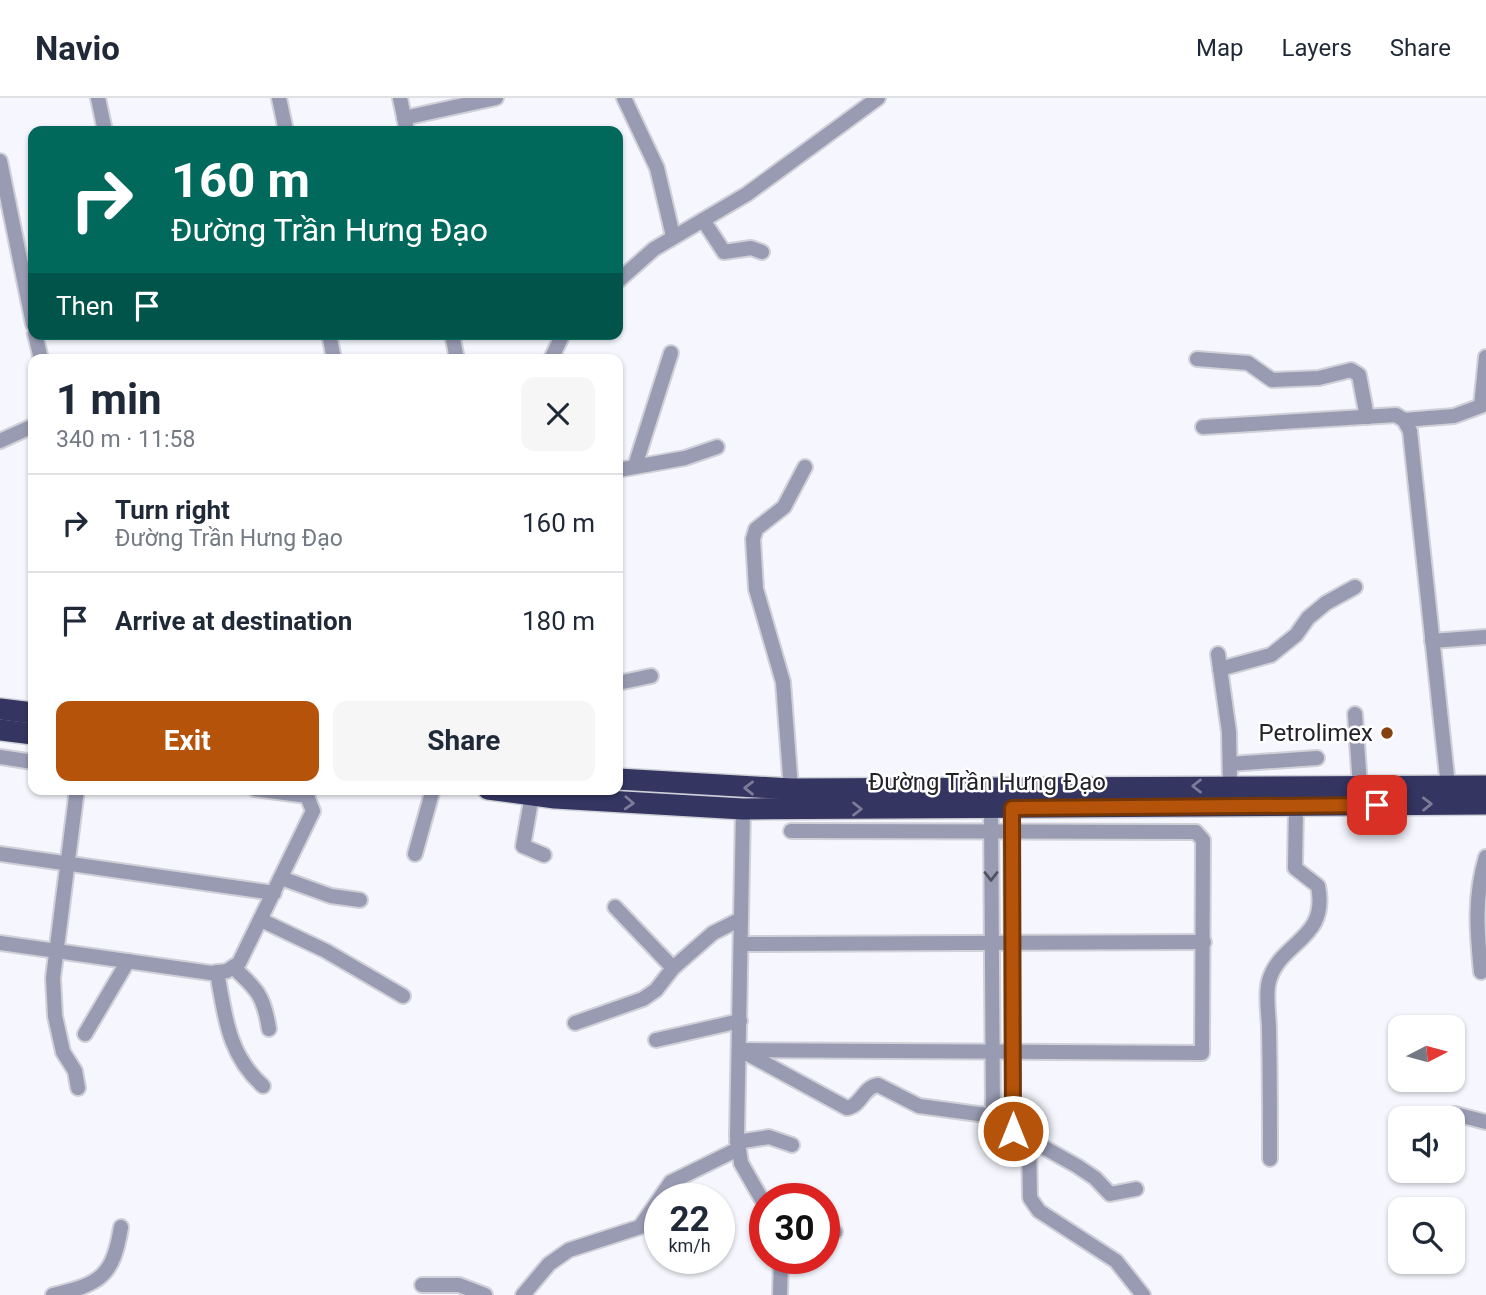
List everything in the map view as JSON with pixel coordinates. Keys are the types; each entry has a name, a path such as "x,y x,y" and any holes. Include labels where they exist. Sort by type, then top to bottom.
{"highway":[{"path":"0,709 28,712"},
{"path":"0,730 28,733"},
{"name":"Đường Trần Hưng Đạo","path":"623,779 791,789 1230,786 1296,796 1360,786 1486,786"},
{"name":"Đường Trần Hưng Đạo","path":"568,795 743,809 1001,808 1296,796 1486,804"}],"street":[{"path":"98,98 104,126"},
{"path":"279,98 285,126"},
{"path":"400,98 406,125 496,98"},
{"path":"624,98 657,168 673,236"},
{"path":"623,277 673,236 747,194 878,98"},
{"path":"0,161 6,227 28,306"},
{"path":"703,220 724,252 751,248 762,252"},
{"path":"635,466 671,353"},
{"path":"1404,420 1454,416 1481,406 1486,357"},
{"path":"1197,359 1248,363 1272,380 1319,378 1351,370 1359,375 1367,417"},
{"path":"1203,427 1396,415 1404,420 1410,431 1448,786"},
{"path":"0,441 28,428"},
{"path":"623,469 685,458 717,447"},
{"path":"791,789 783,682 756,589 753,539 756,529 784,507 805,467"},
{"path":"1230,786 1219,662 1271,655 1296,635 1308,618 1326,603 1354,587"},
{"path":"1432,640 1486,637"},
{"path":"623,682 650,676"},
{"path":"1355,714 1360,786"},
{"path":"0,757 28,761"},
{"path":"1230,764 1317,758"},
{"path":"76,795 53,978 55,1016 62,1052 75,1071 78,1088"},
{"path":"0,943 217,972 233,967 239,963 313,811 307,796 300,795"},
{"path":"415,854 431,795"},
{"path":"531,795 523,846 526,850 544,855"},
{"path":"1270,1159 1269,982 1289,953 1310,934 1318,916 1320,895 1318,886 1295,868 1296,796"},
{"path":"993,1118 991,832 1001,808"},
{"path":"1001,808 1012,832 1013,1131"},
{"path":"743,809 737,1146 741,1163 752,1183"},
{"path":"740,1050 1202,1053 1203,839 1196,832 791,831"},
{"path":"0,854 274,893"},
{"path":"1482,972 1476,924 1478,896 1486,857"},
{"path":"281,878 331,896 360,900"},
{"path":"615,907 673,968"},
{"path":"575,1023 643,999 663,984 673,968 713,933 741,919"},
{"path":"261,920 326,951 403,996"},
{"path":"741,944 1203,942"},
{"path":"85,1034 128,961"},
{"path":"233,967 258,990 269,1029"},
{"path":"217,972 237,1056 245,1070 263,1086"},
{"path":"656,1040 740,1021"},
{"path":"740,1050 847,1108 855,1106 871,1086 878,1085 919,1106 968,1111 993,1118 1029,1141 1077,1166 1110,1194 1136,1189"},
{"path":"1465,1117 1486,1122"},
{"path":"523,1295 549,1264 569,1250 640,1227 671,1182 737,1146 769,1137 792,1145"},
{"path":"1029,1141 1030,1198 1039,1211 1116,1261 1143,1295"},
{"path":"53,1295 89,1286 102,1278 116,1259 121,1227"},
{"path":"780,1295 781,1274"},
{"path":"422,1285 459,1284 485,1295"}],"place":[{"name":"Petrolimex","path":"1387,733"}],"route":[{"path":"1013,1131 1012,808 1377,805"}]}
